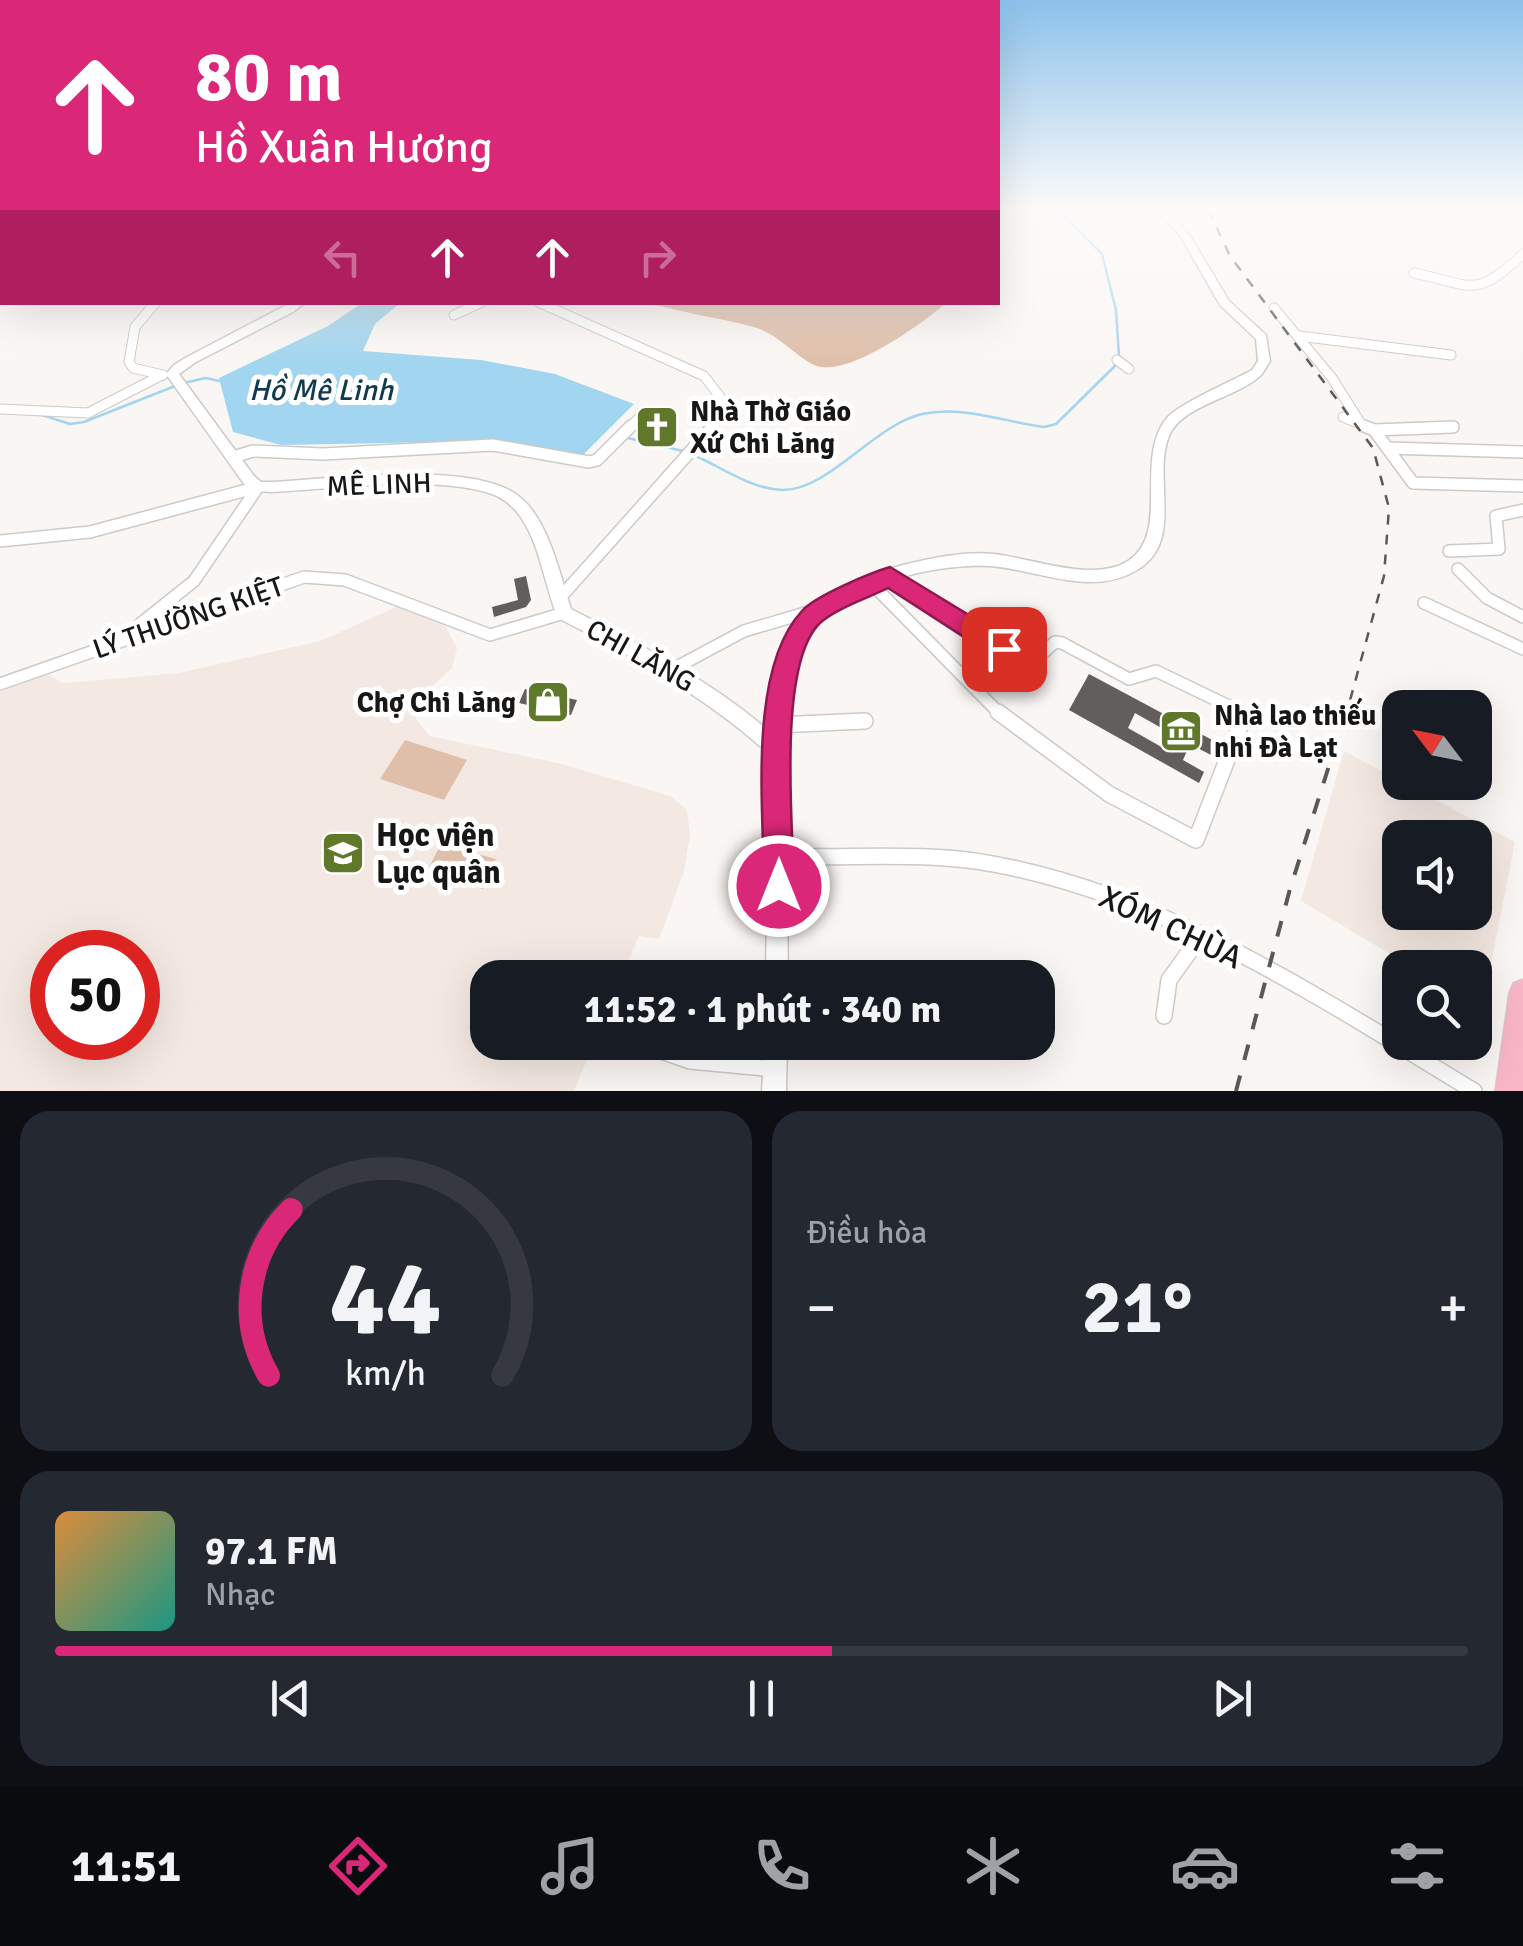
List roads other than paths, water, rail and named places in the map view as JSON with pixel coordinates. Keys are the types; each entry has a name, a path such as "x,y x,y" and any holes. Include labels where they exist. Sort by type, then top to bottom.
{"highway":[{"path":"1510,1091 1523,993"}],"main road":[{"path":"777,960 777,725 795,641 822,608 928,563 968,558 1108,574 1145,557 1155,532 1157,456 1165,429 1174,418 1256,373 1266,349 1250,324 1224,303 1197,260"},
{"path":"258,487 170,376 185,360 240,339 296,305"},
{"name":"MÊ LINH","path":"258,487 434,481 499,491 516,501 529,520 562,606"},
{"name":"CHI LĂNG","path":"562,606 713,695 776,749"}],"street":[{"path":"1414,273 1476,286 1491,284 1515,260"},
{"path":"153,305 135,327 129,362 133,368 170,376"},
{"path":"454,315 476,305"},
{"path":"545,305 710,381 720,393 721,412 696,446 562,606"},
{"path":"1274,308 1299,336 1361,424"},
{"path":"1299,336 1451,355"},
{"path":"1117,360 1129,368"},
{"path":"0,409 88,413 170,376"},
{"path":"233,457 252,451 323,454 493,445 589,462 643,414"},
{"path":"1343,417 1374,430 1453,427"},
{"path":"1374,430 1416,484 1523,486"},
{"path":"1387,448 1523,452"},
{"path":"0,541 52,538 258,487"},
{"path":"121,640 194,581 258,487"},
{"path":"1450,550 1499,550 1496,516 1523,510"},
{"path":"1458,569 1487,598 1523,617"},
{"path":"872,584 910,616 964,682 1044,748 1196,840 1242,721 1234,709 1156,671 1129,679 1062,643 1055,642 1038,662 1031,664 923,601 890,576"},
{"name":"LÝ THƯỜNG KIỆT","path":"0,684 291,580 318,577 345,580 490,635"},
{"path":"1424,603 1523,649"},
{"name":"CHI LĂNG","path":"490,635 562,606"},
{"path":"673,669 714,643 768,622 822,608"},
{"path":"777,725 866,720"},
{"name":"XÓM CHÙA","path":"779,856 992,864 1098,891 1200,938 1474,1091"},
{"path":"1164,1016 1169,980 1200,938"},
{"path":"690,1060 775,1080"}],"water":[{"name":"Hồ Mê Linh","path":"359,305 398,305 375,324 363,351 481,360 555,374 634,404 583,455 491,441 281,445 233,432 219,378 328,326"}],"waterway":[{"path":"1103,260 1116,310 1119,357"},
{"path":"696,456 760,486 782,490 799,487 817,480 904,420 922,414 952,412 1044,427 1056,424 1117,364"},
{"path":"183,383 206,378 219,381"},
{"path":"42,415 70,424 84,422 175,386"},
{"path":"628,438 683,451"}],"railway":[{"path":"1233,260 1373,448 1389,508 1384,576 1346,715"},
{"path":"1236,1091 1290,889 1346,712"}],"place":[{"name":"Nhà Thờ Giáo Xứ Chi Lăng","path":"657,427"},
{"name":"Chợ Chi Lăng","path":"548,702"},
{"name":"Nhà lao thiếu nhi Đà Lạt","path":"1181,731"},
{"name":"Học viện Lục quân","path":"343,853"}]}
